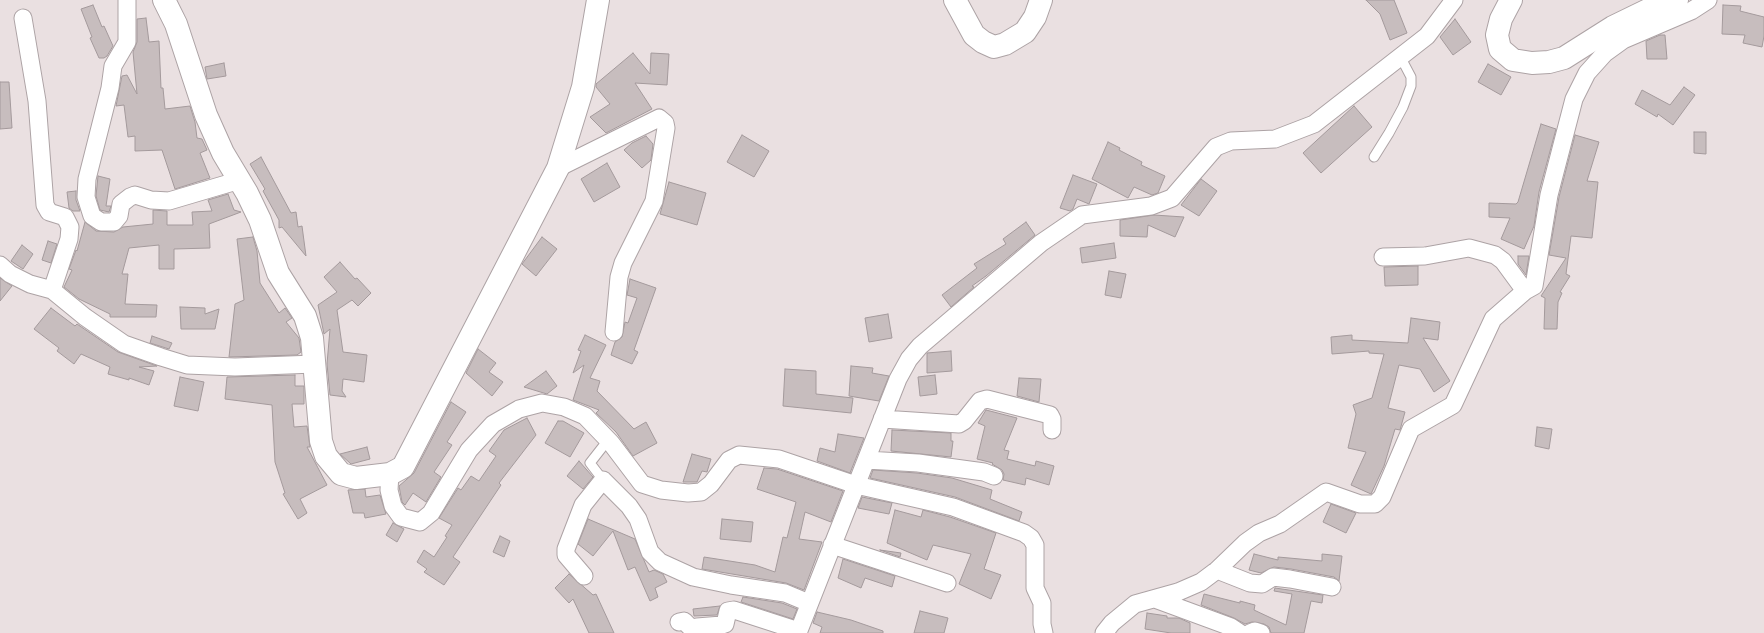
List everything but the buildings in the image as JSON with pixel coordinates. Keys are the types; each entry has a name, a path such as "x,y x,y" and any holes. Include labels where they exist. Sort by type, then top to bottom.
{"street":[{"path":"127,0 127,42 113,66 110,88 87,179 86,197 92,216 101,222 114,222 118,216 121,204 135,195 151,200 169,200 240,180"},
{"path":"164,0 176,24 206,115 223,153 240,180 260,220 278,273 305,316 312,338 321,441 326,456 341,474 356,478 390,474 403,466 558,168 583,87 598,0"},
{"path":"955,0 974,35 983,42 994,47 1005,44 1025,32 1035,16 1042,0"},
{"path":"679,622 684,621 692,629 697,627 722,625 725,624 728,611 734,610 798,632 898,379 909,359 920,346 1041,243 1082,215 1151,206 1172,198 1216,147 1231,141 1275,139 1314,124 1401,58 1427,36 1454,0"},
{"path":"1512,0 1500,19 1496,35 1500,49 1512,60 1532,63 1549,62 1564,58 1613,27 1648,10 1676,0"},
{"path":"1104,633 1112,623 1135,604 1189,588 1217,570 1254,536 1280,524 1326,492 1360,504 1375,504 1382,497 1411,428 1453,405 1493,320 1525,291 1534,286 1540,257 1549,195 1574,99 1587,73 1605,53 1623,40 1644,29 1691,11 1708,0"},
{"path":"23,18 37,101 45,206 49,212 65,216 70,227 69,239 52,290"},
{"path":"558,168 659,118 665,123 666,128 654,201 623,263 618,278 614,332"},
{"path":"1383,257 1425,256 1469,248 1495,255 1503,261 1525,291"},
{"path":"0,265 10,274 30,284 52,290 84,317 124,344 187,365 235,367 314,364"},
{"path":"882,419 959,424 964,421 980,401 987,399 1050,415 1052,419 1052,430"},
{"path":"390,474 389,490 393,506 401,517 420,522 431,513 469,450 494,424 519,409 542,403 564,407 585,416 608,440 642,484 660,490 688,493 701,492 711,484 729,460 739,455 779,459 856,485 953,507 1024,533 1031,538 1035,545 1036,588 1042,603 1042,624 1044,633"},
{"path":"866,460 918,463 984,472 994,476"},
{"path":"584,576 566,555 566,549 583,505 603,480 629,506 638,519 650,552 660,562 693,577 731,585 785,593 809,603"},
{"path":"832,545 947,583"},
{"path":"1217,570 1250,584 1262,584 1273,577 1290,578 1332,587"},
{"path":"1155,599 1231,627 1240,633"},
{"path":"1250,633 1255,631 1262,633"}],"lane":[{"path":"1374,157 1393,127 1411,86 1411,77 1401,58"},
{"path":"603,480 590,463 608,440"}]}
